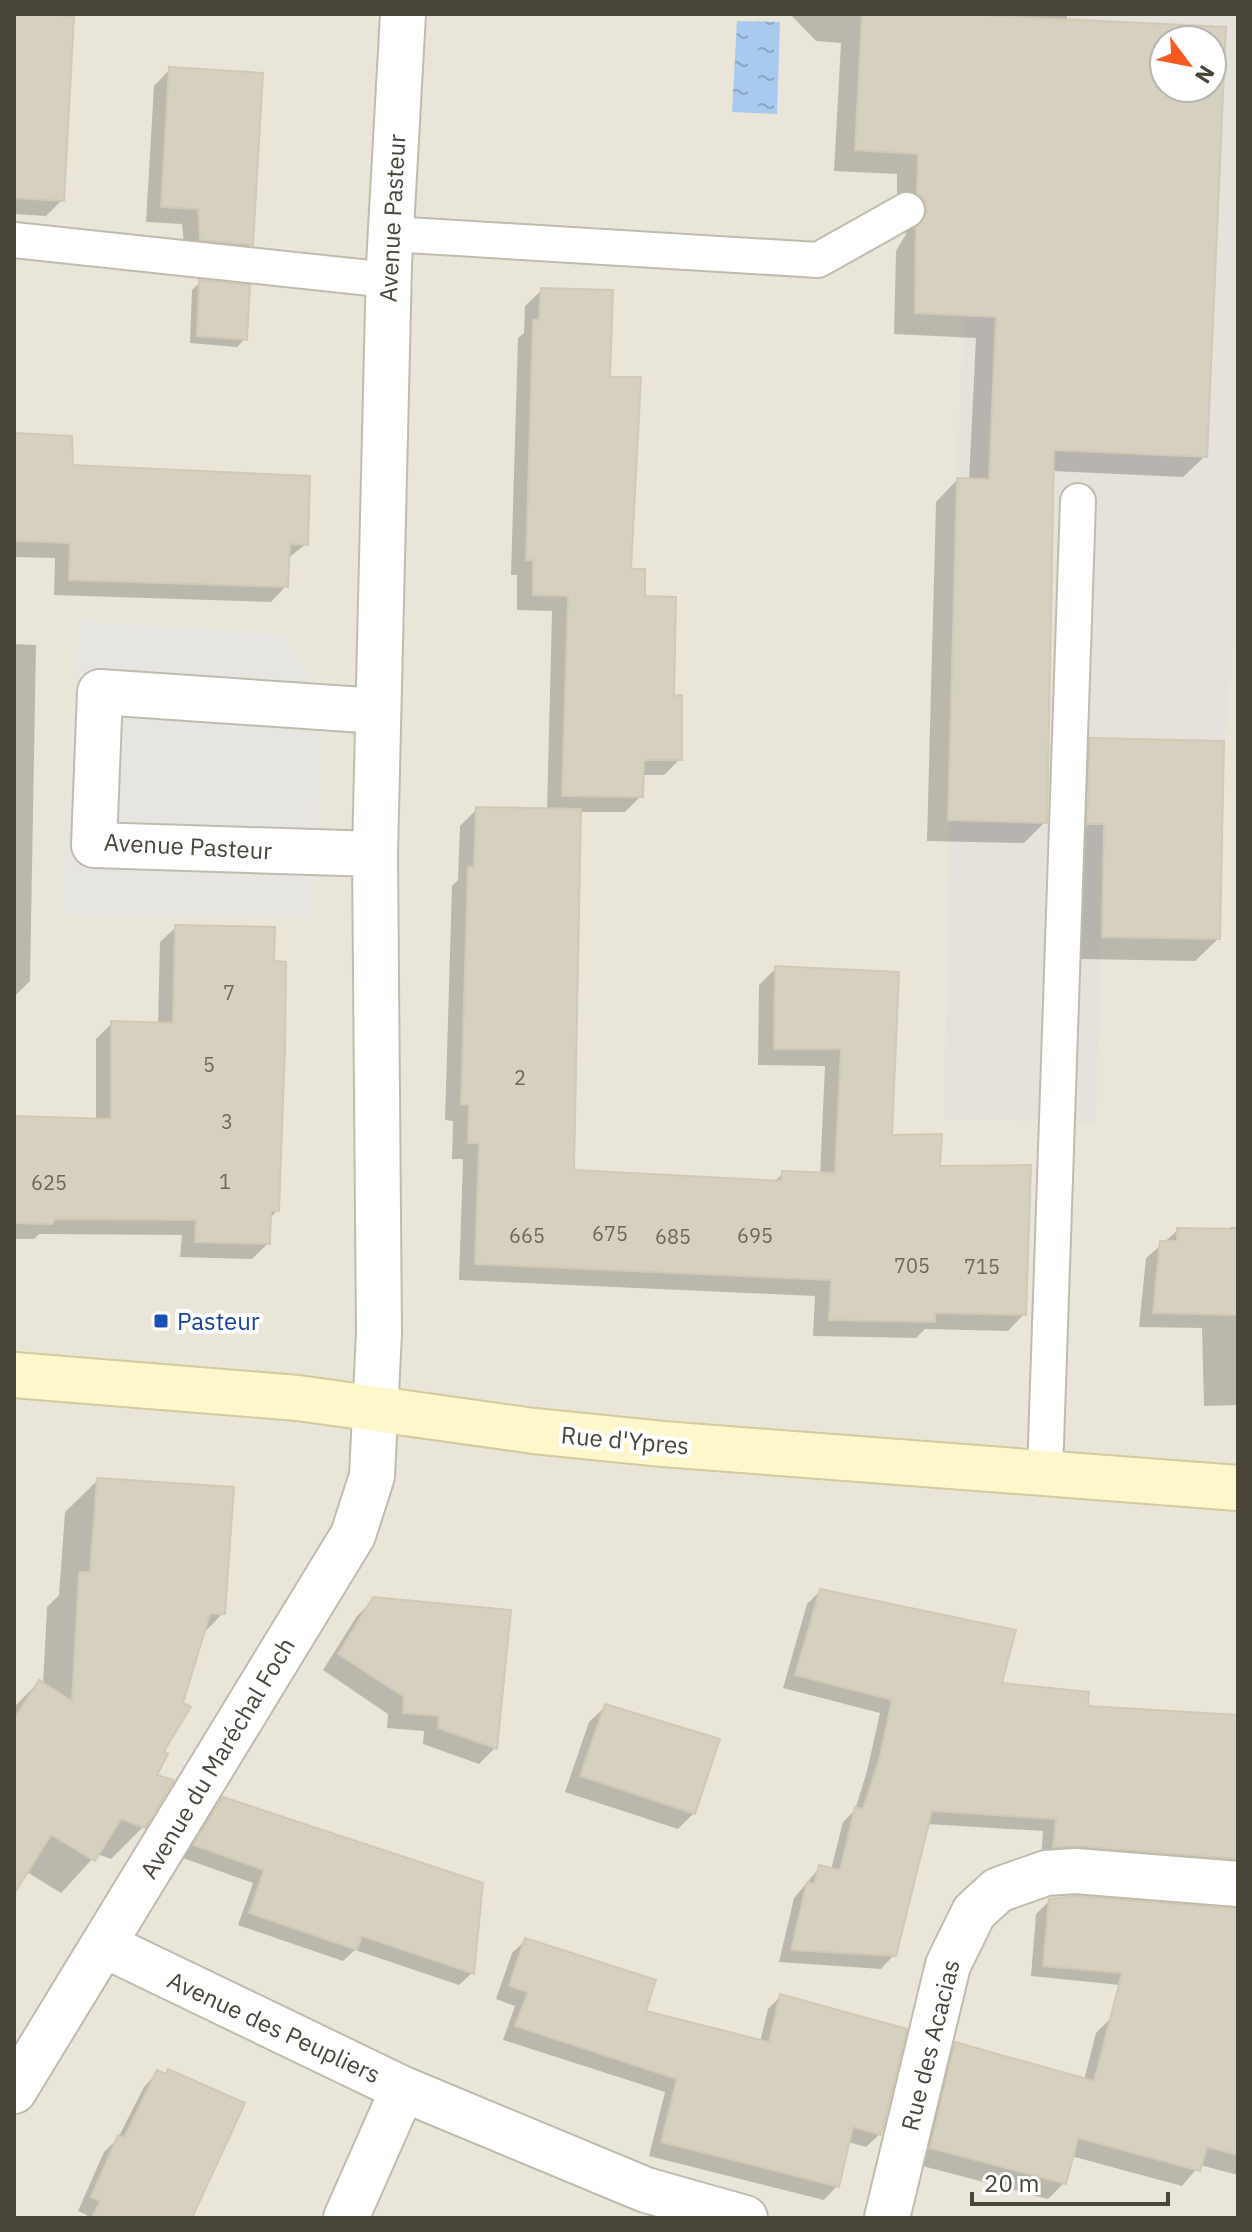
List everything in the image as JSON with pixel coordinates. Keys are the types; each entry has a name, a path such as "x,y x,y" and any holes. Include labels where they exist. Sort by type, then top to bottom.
{"main road":[{"name":"Rue d'Ypres","path":"14,1375 298,1398 663,1444 1238,1488"}],"street":[{"name":"Avenue Pasteur","path":"376,1410 379,1333 375,854 389,280 403,14"},
{"name":"Avenue Pasteur","path":"375,854 94,845 100,692 378,711"},
{"name":"Avenue du Maréchal Foch","path":"14,2091 353,1535 372,1476 376,1410"},
{"name":"Rue des Acacias","path":"887,2218 948,1965 974,1912 998,1890 1046,1873 1075,1871 1238,1884"},
{"name":"Avenue des Peupliers","path":"104,1945 403,2089 346,2218"},
{"path":"403,2089 646,2190 745,2218"}],"lane":[{"path":"391,234 818,260 907,210"},
{"path":"14,240 389,280"},
{"path":"1045,1473 1078,501"}],"shaded area":[{"path":"14,14 1238,14 1238,2218 14,2218"},
{"path":"979,14 1238,14 1238,618 1224,741 1106,739 1096,1122 944,1119 957,460"},
{"path":"78,621 283,635 323,699 313,918 62,914"}],"water":[{"path":"737,21 780,22 777,114 732,112"}],"building":[{"path":"14,14 74,16 64,201 14,198"},
{"path":"862,14 954,14 1163,24 1148,24 1148,104 1223,104 1207,457 1054,450 1047,823 948,820 957,478 989,479 996,317 915,313 916,228 927,211 925,201 917,193 918,154 855,150"},
{"path":"169,67 263,73 253,245 200,240 198,209 161,207"},
{"path":"199,280 250,285 247,340 197,336"},
{"path":"541,288 613,290 610,377 641,377 631,569 645,569 645,596 676,597 674,696 682,695 682,760 644,760 643,797 562,796 568,596 533,595 533,560 526,560 533,320 539,320"},
{"path":"14,433 72,436 73,465 310,476 308,545 290,544 288,587 69,580 70,543 14,541"},
{"path":"1090,738 1224,741 1220,939 1102,937 1104,824 1087,824"},
{"path":"476,807 581,809 574,1170 781,1181 782,1171 835,1173 841,1049 774,1049 775,966 899,972 892,1135 942,1134 940,1166 1031,1165 1026,1315 935,1313 935,1322 829,1320 831,1280 475,1264 479,1143 468,1143 469,1105 461,1104 468,867 474,867"},
{"path":"175,925 275,927 274,961 286,962 279,1211 271,1211 270,1244 195,1242 196,1220 55,1219 52,1224 14,1223 14,1116 111,1119 111,1021 173,1023"},
{"path":"1177,1228 1238,1229 1238,1315 1153,1313 1160,1241 1177,1241"},
{"path":"97,1478 234,1487 225,1614 210,1614 183,1703 191,1707 164,1751 168,1754 157,1775 174,1780 145,1828 121,1819 95,1861 51,1835 14,1894 14,1719 39,1680 72,1701 79,1572 90,1572"},
{"path":"820,1589 1016,1630 1002,1683 1089,1692 1088,1706 1238,1715 1238,1859 1077,1846 1053,1847 1056,1819 932,1811 896,1956 791,1950 807,1882 814,1884 819,1865 840,1870 855,1807 863,1809 880,1756 892,1700 795,1675"},
{"path":"373,1597 511,1610 497,1749 438,1728 439,1716 403,1713 404,1697 338,1654"},
{"path":"605,1704 720,1739 695,1814 580,1776"},
{"path":"223,1797 483,1883 474,1974 362,1936 357,1950 249,1913 264,1870 193,1845"},
{"path":"1075,1896 1238,1909 1238,2155 1207,2147 1200,2171 1078,2138 1066,2184 930,2148 955,2042 1094,2081 1122,1973 1043,1966 1049,1899"},
{"path":"525,1938 656,1980 646,2011 769,2042 780,1994 907,2029 881,2135 853,2127 839,2187 661,2142 677,2079 515,2026 528,1992 509,1986"},
{"path":"168,2069 245,2103 192,2218 92,2218 100,2201 91,2197 118,2135 124,2138 157,2070 166,2074"}],"place":[{"name":"Pasteur","path":"161,1321"}]}
